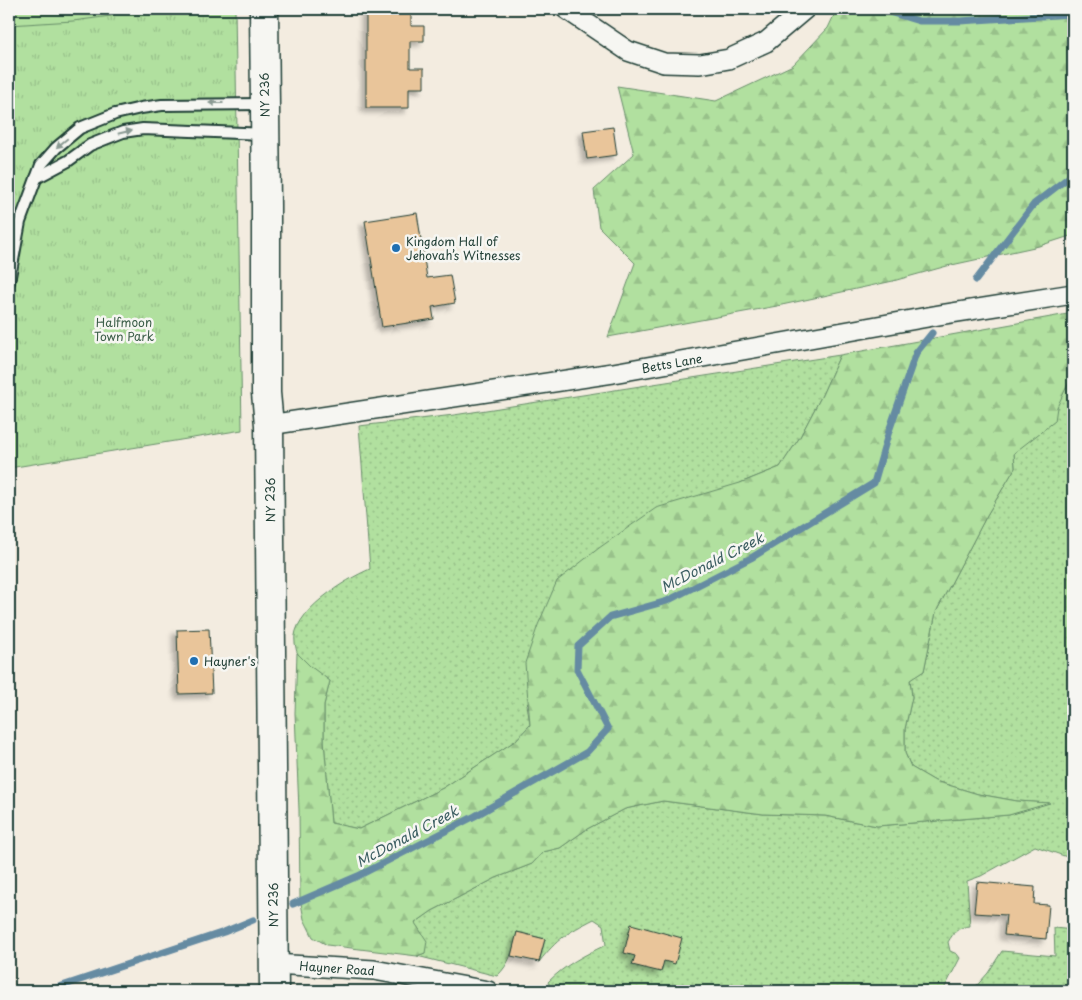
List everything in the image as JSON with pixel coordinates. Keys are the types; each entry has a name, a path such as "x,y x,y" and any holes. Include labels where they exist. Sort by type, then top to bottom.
{"main road":[{"name":"NY 236","path":"264,9 266,393 269,425 274,991"}],"street":[{"path":"566,9 628,51 664,63 700,64 729,59 766,42 805,9"},
{"name":"Betts Lane","path":"269,425 613,373 938,315 1073,294"},
{"name":"Hayner Road","path":"274,964 374,970 488,991"}],"lane":[{"path":"9,282 20,222 40,165 56,148 80,128 115,114 162,105 264,104"},
{"path":"36,178 68,161 90,145 123,132 143,129 265,134"}],"green space":[{"name":"Halfmoon Town Park","path":"9,9 235,9 242,430 9,468"},
{"path":"9,9 122,9 111,16 73,21 9,25"},
{"path":"683,9 756,9 743,14 699,12"},
{"path":"837,9 1073,9 1073,235 1039,246 947,266 893,281 777,306 608,337 635,263 599,227 594,190 634,154 617,86 716,101 793,65 828,28"},
{"path":"1073,313 1073,374 1057,407 1055,421 1014,453 1015,468 987,515 936,612 924,671 910,680 912,697 905,729 905,753 911,767 935,781 978,794 1017,801 1050,803 1009,815 877,826 825,816 763,814 663,801 625,809 587,829 560,848 543,852 532,864 496,878 432,911 415,923 427,941 425,953 417,956 327,945 313,937 304,919 300,898 295,713 297,653 310,666 330,681 324,705 324,741 331,823 359,829 443,788 515,741 530,725 525,663 538,625 557,581 599,548 656,508 740,483 780,467 800,437 840,355"},
{"path":"1073,343 1073,859 1035,846 981,876 967,881 970,926 957,931 948,942 950,951 957,954 960,958 943,991 552,990 548,982 561,970 606,945 603,925 594,919 564,937 539,962 545,939 517,932 508,962 497,976 417,956 425,953 415,923 432,911 496,878 532,864 543,852 560,848 587,829 625,809 663,801 763,814 825,816 877,826 1009,815 1048,803 1017,801 978,794 935,781 911,767 905,753 905,729 912,697 910,679 924,671 936,612 987,515 1015,468 1014,453 1057,407"},
{"path":"840,355 800,437 780,467 740,483 527,704 530,725 515,741 443,788 359,829 331,823 324,741 324,705 330,681 301,658 297,653 295,643 296,632 301,620 310,609 334,589 370,569 359,426 454,415"},
{"path":"1054,928 1073,930 1073,991 972,991 988,973 1002,951 1055,956"}],"building":[{"path":"366,9 411,9 411,26 424,26 424,41 410,41 410,68 424,68 424,88 409,88 409,108 366,108"},
{"path":"613,127 617,155 587,159 583,131"},
{"name":"Kingdom Hall of Jehovah’s Witnesses","path":"417,213 427,278 450,275 455,303 432,307 434,319 382,327 365,221"},
{"name":"Hayner's","path":"209,629 212,693 179,694 177,630"},
{"path":"977,882 1035,887 1034,904 1049,905 1046,939 1004,935 1006,915 974,913"},
{"path":"631,924 682,938 675,964 664,961 661,972 632,965 635,956 624,953"},
{"path":"517,932 545,939 539,962 511,956"}],"waterway":[{"path":"879,9 919,21 960,21 1073,14"},
{"name":"McDonald Creek","path":"976,280 1034,204 1073,174"},
{"name":"McDonald Creek","path":"293,904 358,876 475,816 587,752 608,729 577,669 578,646 610,617 667,601 751,558 874,483 889,431 916,353 932,333"},
{"name":"McDonald Creek","path":"47,991 224,932 253,920"}],"place":[{"name":"Kingdom Hall of Jehovah’s Witnesses","path":"396,248"},
{"name":"Hayner's","path":"194,661"}]}
